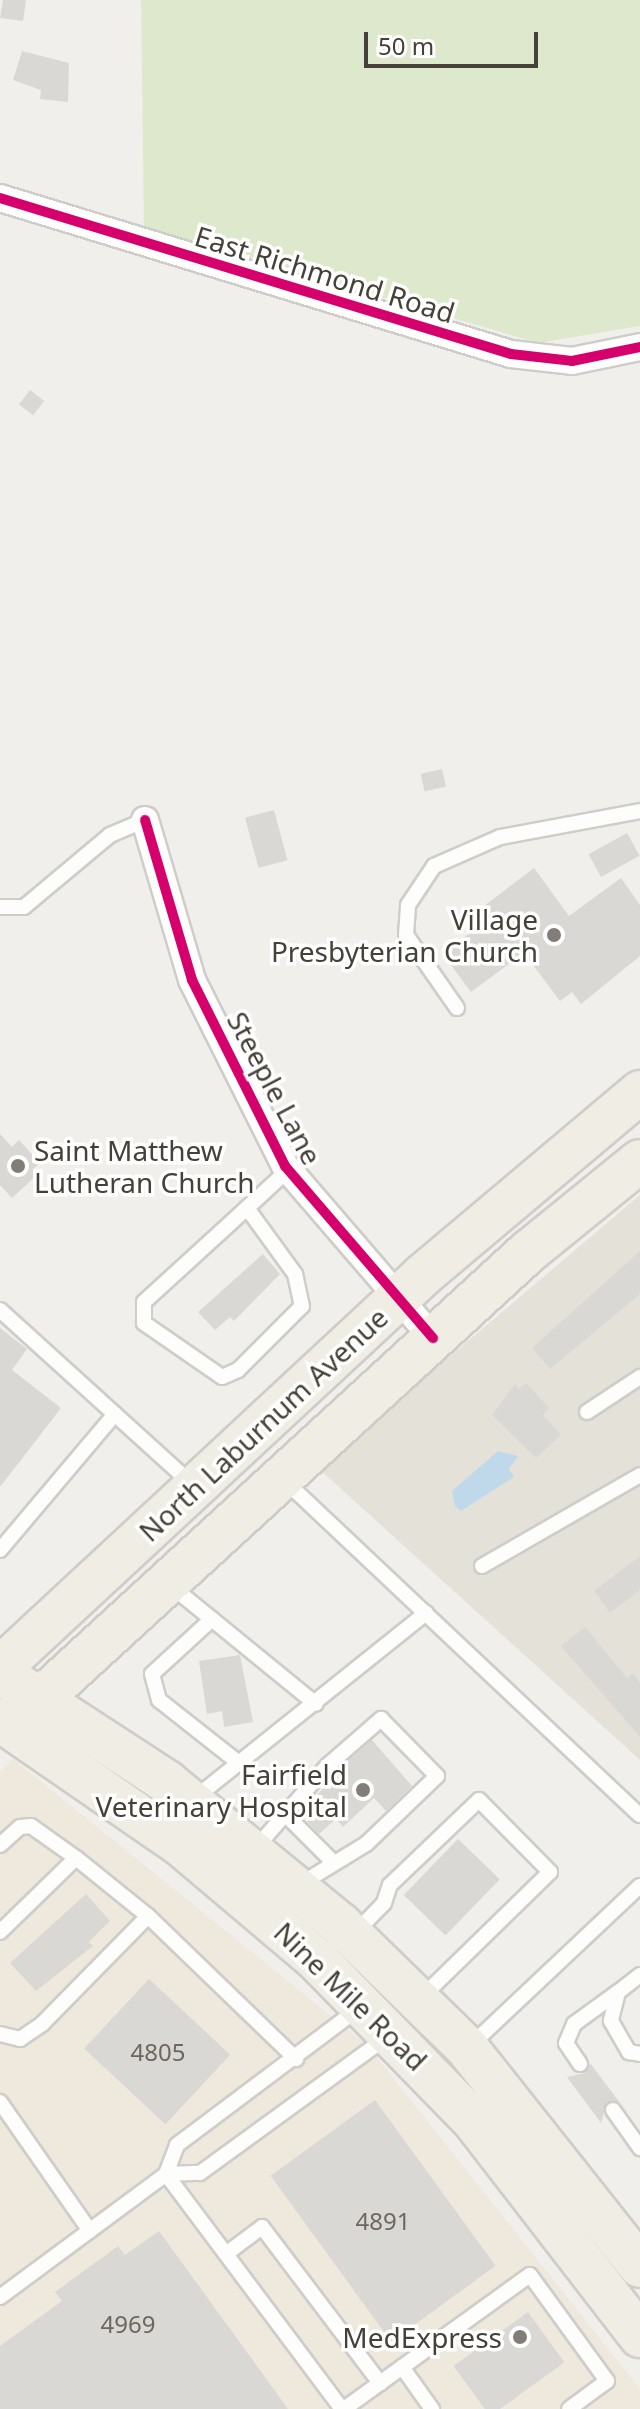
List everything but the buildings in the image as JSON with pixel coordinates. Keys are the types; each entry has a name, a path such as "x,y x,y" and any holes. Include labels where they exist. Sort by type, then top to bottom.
{"main road":[{"name":"North Laburnum Avenue","path":"0,1670 397,1300 640,1092"},
{"name":"North Laburnum Avenue","path":"3,1727 41,1698 433,1338 640,1161"},
{"name":"Nine Mile Road","path":"0,1670 192,1801 297,1886 352,1936 467,2048 640,2266"},
{"name":"Nine Mile Road","path":"3,1727 181,1845 378,2019 503,2156 640,2336"}],"street":[{"name":"East Richmond Road","path":"0,198 511,354 572,361 640,347"},
{"name":"Steeple Lane","path":"145,820 192,980 288,1170 397,1300 433,1338"}],"lane":[{"path":"457,1008 406,935 408,905 434,866 500,837 640,811"},
{"path":"0,907 24,907 110,835 145,820"},
{"path":"247,1208 295,1274 302,1306 238,1370 222,1377 144,1323 144,1302 288,1170"},
{"path":"0,1310 195,1487"},
{"path":"587,1412 640,1377"},
{"path":"0,1550 115,1414"},
{"path":"482,1566 640,1475"},
{"path":"281,1477 640,1815"},
{"path":"166,1583 316,1704"},
{"path":"192,1801 426,1613"},
{"path":"212,1619 152,1674 159,1700 240,1764"},
{"path":"254,1850 327,1766 381,1719 437,1776 366,1844 332,1861 297,1886"},
{"path":"352,1936 384,1903 390,1885 479,1800 550,1872 419,2000"},
{"path":"286,1815 332,1861"},
{"path":"0,1845 20,1827 31,1826 76,1858 148,1916 296,2059"},
{"path":"0,1932 76,1858"},
{"path":"467,2048 640,1886"},
{"path":"1,2039 20,2039 42,2024 148,1916"},
{"path":"580,2064 566,2043 574,2024 640,1975"},
{"path":"618,1992 613,2030 629,2052 640,2054"},
{"path":"0,2297 166,2174 177,2145 296,2059 378,2019"},
{"path":"166,2174 200,2173 378,2019"},
{"path":"0,2102 90,2231"},
{"path":"613,2110 640,2148"},
{"path":"166,2174 343,2409 530,2275 607,2381 569,2409"},
{"path":"226,2254 262,2227 380,2383"},
{"path":"402,2367 432,2409"}],"shaded area":[{"path":"640,1195 640,1760 318,1468"},
{"path":"13,1759 367,2045 640,2389 640,2409 0,2409 0,1772"}],"green space":[{"path":"141,0 640,0 640,326 538,343 144,227"}],"water":[{"path":"498,1451 518,1456 509,1469 514,1477 461,1511 455,1506 452,1491"}],"cycle path":[{"path":"0,198 511,354 572,361 640,347"},
{"path":"145,820 192,980 285,1166 433,1338"}],"place":[{"name":"Village Presbyterian Church","path":"554,935"},
{"name":"Saint Matthew Lutheran Church","path":"18,1166"},
{"name":"Fairfield Veterinary Hospital","path":"363,1790"},
{"name":"MedExpress","path":"520,2337"}]}
